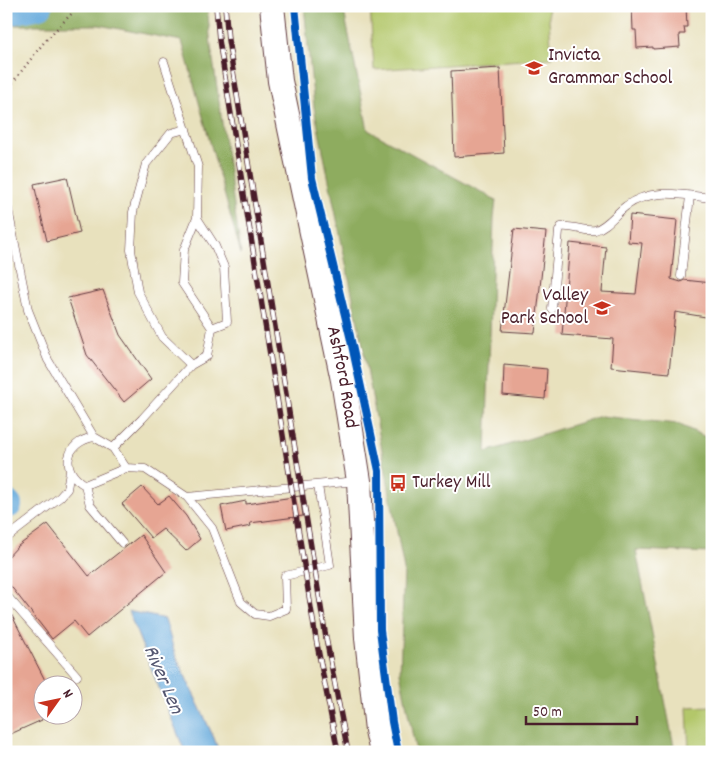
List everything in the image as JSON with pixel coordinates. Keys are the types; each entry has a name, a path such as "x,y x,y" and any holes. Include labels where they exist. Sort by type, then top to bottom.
{"main road":[{"name":"Ashford Road","path":"272,6 280,81 343,380 359,481 367,638 377,730 382,752"}],"lane":[{"path":"113,448 191,365 207,356 212,328 182,283 184,250 197,218 198,167 164,62"},
{"path":"186,129 171,133 146,164 133,212 131,250 138,292 162,337 191,365"},
{"path":"552,309 559,231 561,228 567,226 597,230 626,206 649,195 669,194 712,198"},
{"path":"681,276 690,196"},
{"path":"8,209 28,310 48,360 94,437 113,448 126,468"},
{"path":"197,218 216,246 224,267 227,322 212,328"},
{"path":"7,538 60,497 67,489 70,471 68,463 74,446 80,441 94,437"},
{"path":"85,485 126,468 145,469 187,497 212,528 241,602 255,614 269,616 286,608 285,576 330,565 318,485"},
{"path":"70,471 78,481 85,485 90,505 122,543"},
{"path":"187,497 359,481"},
{"path":"6,595 77,676"}],"path":[{"path":"6,91 45,41 79,6"}],"green space":[{"path":"6,6 207,6 241,254 182,41 99,25 6,25"},
{"path":"304,6 343,6 368,130 496,200 486,452 601,416 678,424 712,440 712,553 636,550 675,752 416,752 400,673 404,570 363,347 314,107"},
{"path":"370,6 548,6 552,58 374,70"},
{"path":"712,706 712,752 689,752 687,707"}],"water":[{"path":"128,611 165,619 175,654 219,752 185,752"}],"building":[{"path":"632,6 686,6 687,27 684,27 685,34 679,34 680,47 637,48 636,30 633,30"},
{"path":"500,68 504,153 454,157 451,71"},
{"path":"67,177 80,233 47,241 34,184"},
{"path":"630,215 677,220 671,279 681,282 684,280 712,283 712,318 675,312 669,373 611,367 613,339 562,335 570,243 606,247 602,292 636,294 642,243 628,242"},
{"path":"514,229 546,232 535,333 502,331"},
{"path":"103,290 120,335 151,379 124,402 87,355 68,298"},
{"path":"504,365 547,369 545,399 503,395"},
{"path":"142,487 158,504 169,496 186,516 200,539 186,551 163,529 151,538 122,504"},
{"path":"300,496 303,516 250,523 251,526 226,531 221,506 246,501 246,504"},
{"path":"48,524 89,576 141,535 166,572 87,637 74,621 52,639 6,580 6,559 18,546"},
{"path":"6,604 43,676 32,676 32,724 6,736"}],"waterway":[{"name":"River Len","path":"6,13 40,6"},
{"name":"River Len","path":"6,502 9,505"}],"railway":[{"path":"216,6 219,40 316,639 338,752"},
{"path":"225,6 228,40 326,638 348,752"}],"cycle path":[{"path":"295,6 312,178 350,336 379,471 380,630 392,722 398,752"}],"place":[{"name":"Invicta Grammar School","path":"534,68"},
{"name":"Valley Park School","path":"602,308"},
{"name":"Turkey Mill","path":"398,483"}]}
